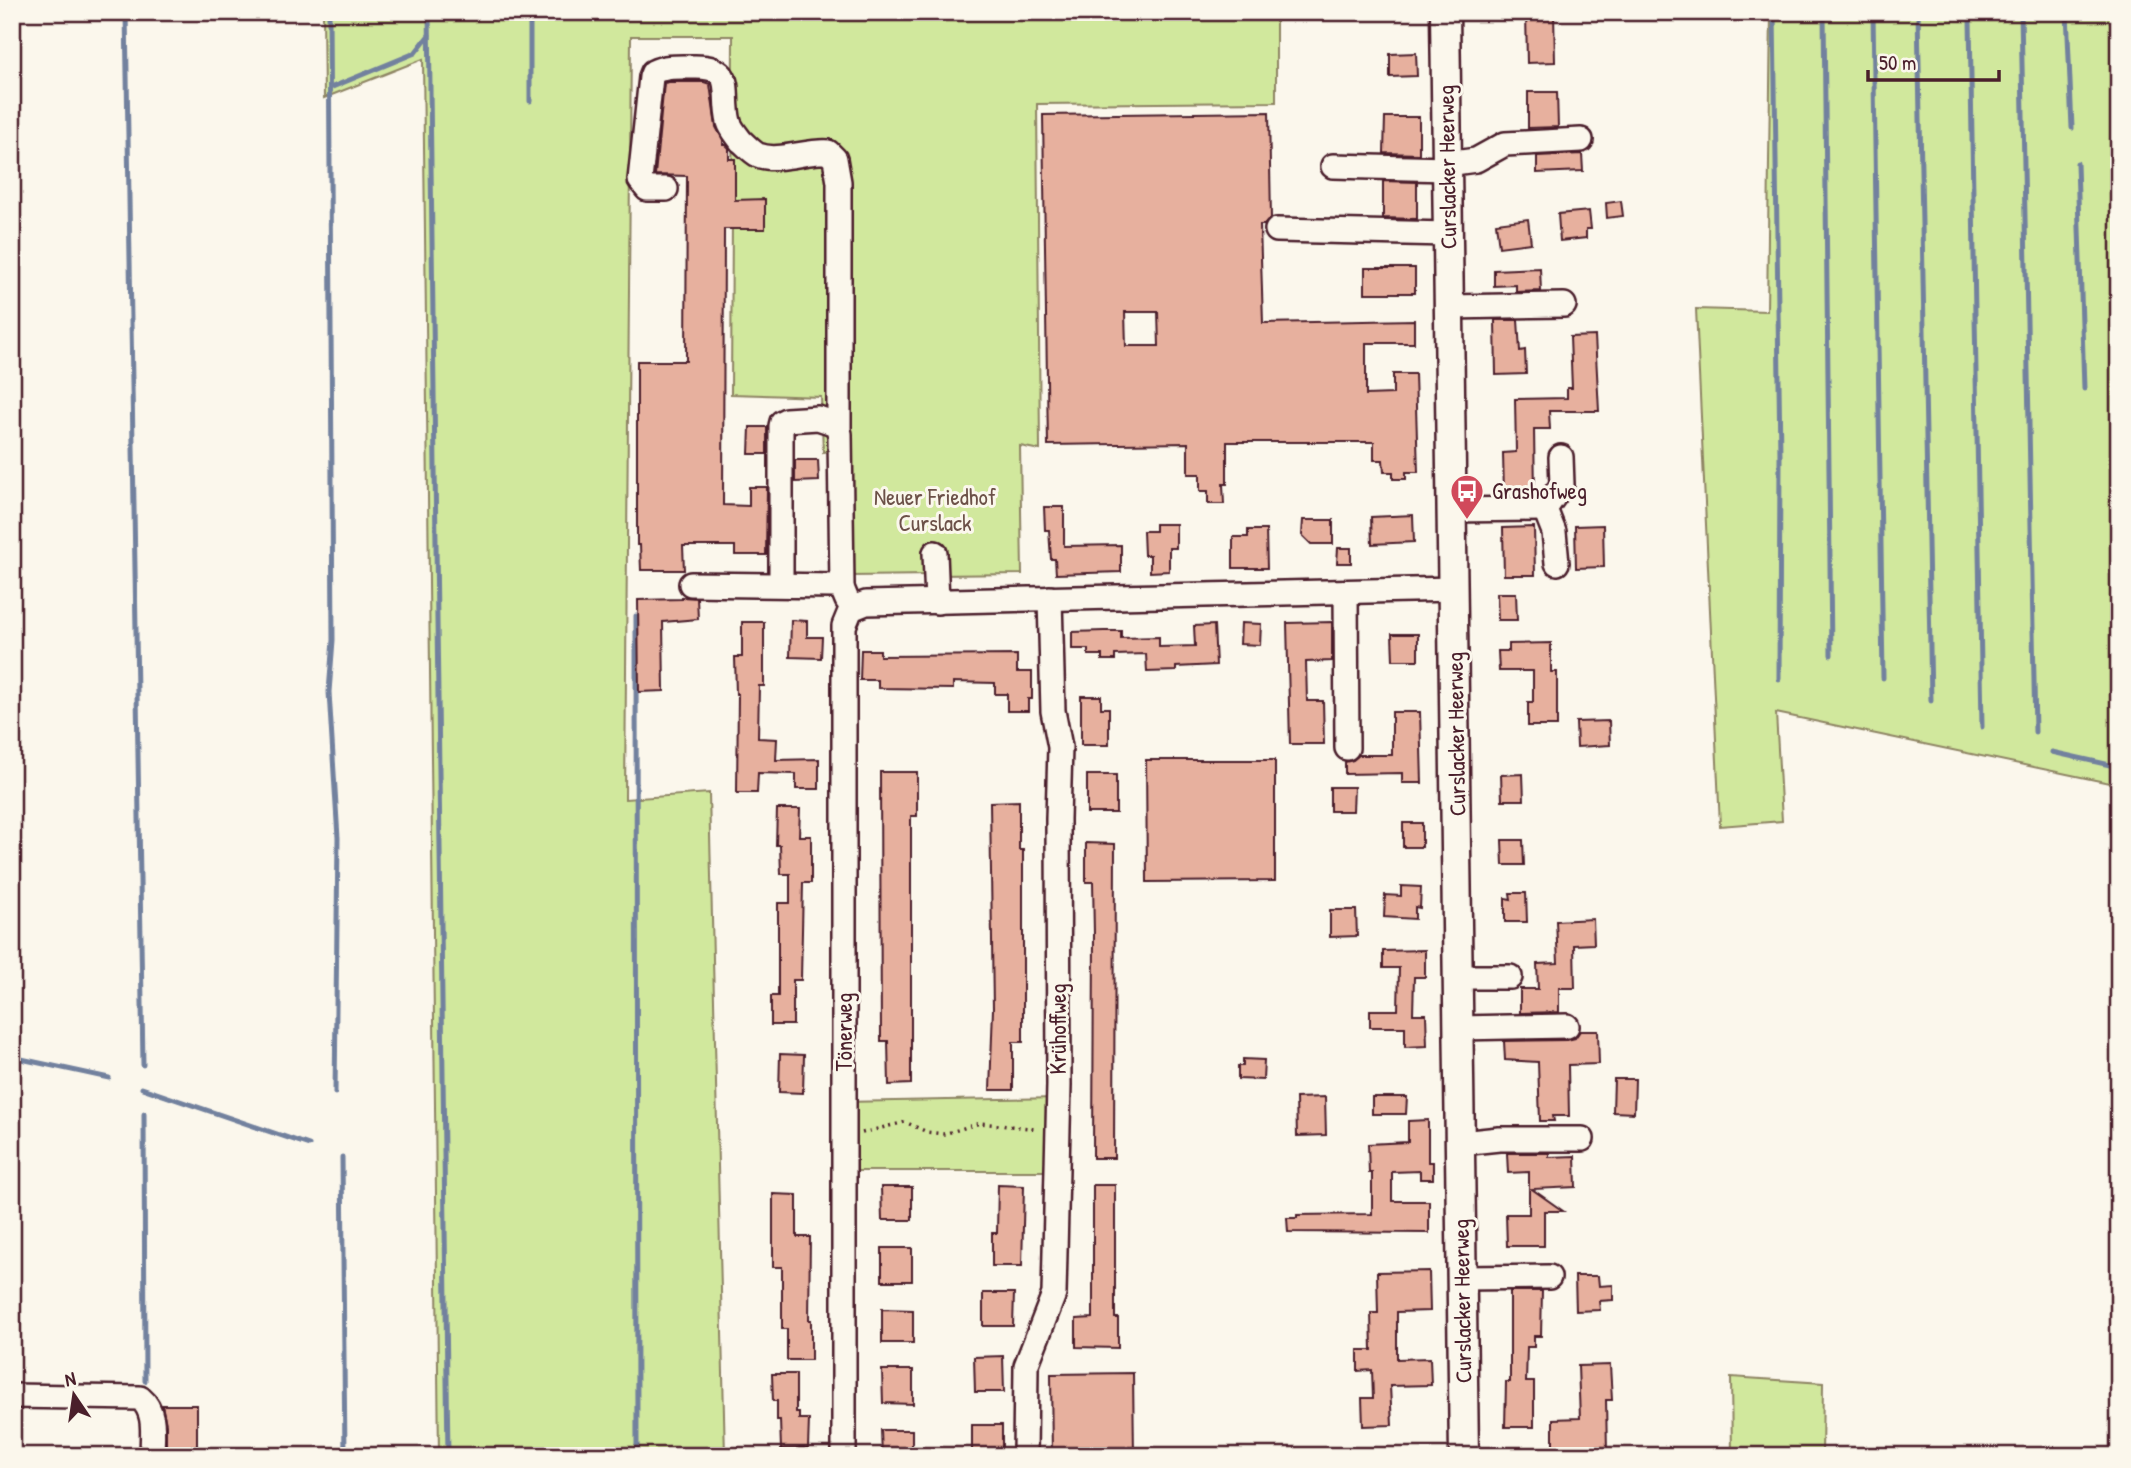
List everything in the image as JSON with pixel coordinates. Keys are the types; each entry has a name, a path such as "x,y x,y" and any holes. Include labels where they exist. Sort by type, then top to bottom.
{"main road":[{"name":"Curslacker Heerweg","path":"1445,12 1464,1456"}],"street":[{"name":"Tönerweg","path":"666,190 647,189 640,180 651,77 653,72 665,68 702,66 720,73 725,79 730,124 746,146 759,155 791,157 819,151 828,152 835,159 839,182 839,429 846,599 844,1456"},
{"path":"1333,166 1447,166 1476,160 1505,144 1581,140"},
{"path":"1277,230 1448,234"},
{"path":"1449,307 1564,305"},
{"path":"781,584 782,422 818,418 830,421 839,429"},
{"path":"1545,509 1562,485 1561,457"},
{"path":"1452,510 1545,509"},
{"path":"1545,509 1554,532 1557,563"},
{"path":"935,553 937,602"},
{"path":"691,584 835,586 846,599 866,603 1454,589"},
{"path":"1346,592 1347,748"},
{"name":"Krühoffweg","path":"1025,1456 1026,1366 1054,1294 1060,747 1053,711 1050,598"},
{"path":"1459,977 1510,977"},
{"path":"1459,1028 1567,1026"},
{"path":"1461,1143 1499,1139 1582,1139"},
{"path":"1462,1278 1549,1277"},
{"path":"12,1396 140,1398 148,1405 152,1416 152,1456"}],"path":[{"path":"843,1138 905,1122 927,1132 944,1134 980,1123 1057,1134"}],"green space":[{"name":"Neuer Friedhof Curslack","path":"323,12 1276,12 1276,102 1037,104 1040,450 1020,446 1022,574 850,576 848,448 823,452 821,397 731,394 733,36 631,36 625,799 709,793 725,1456 439,1456 423,59 324,98"},
{"path":"1771,12 2119,12 2119,785 1776,713 1782,821 1720,826 1696,309 1767,311"},
{"path":"1058,1098 1057,1171 843,1171 843,1102"},
{"path":"1731,1377 1823,1383 1822,1456 1732,1456"}],"building":[{"path":"1526,12 1554,12 1555,62 1527,63"},
{"path":"1416,53 1417,76 1390,77 1390,54"},
{"path":"664,83 710,84 716,127 723,145 729,148 729,159 735,159 735,200 765,199 765,229 724,229 723,505 749,506 749,487 767,487 766,555 735,555 735,546 683,546 684,570 641,570 640,545 637,545 637,361 686,361 687,176 655,175"},
{"path":"1528,92 1557,92 1558,127 1528,128"},
{"path":"1269,112 1271,218 1264,225 1260,225 1263,323 1414,320 1414,343 1366,343 1366,395 1393,394 1393,374 1415,374 1418,472 1406,472 1406,479 1393,479 1393,472 1384,472 1383,460 1374,460 1374,442 1227,442 1224,504 1208,504 1208,491 1200,491 1200,474 1188,474 1188,443 1048,445 1043,115","holes":["1125,312 1158,312 1159,346 1126,346"]},
{"path":"1385,117 1419,117 1419,154 1384,153"},
{"path":"1582,154 1583,171 1537,173 1537,156"},
{"path":"1383,181 1417,182 1417,219 1383,218"},
{"path":"1621,201 1623,216 1607,218 1606,203"},
{"path":"1589,211 1591,229 1586,229 1586,238 1560,241 1558,214"},
{"path":"1528,219 1531,243 1499,247 1496,223"},
{"path":"1365,268 1415,268 1415,293 1365,293"},
{"path":"1540,268 1541,291 1516,292 1516,285 1494,286 1494,270"},
{"path":"1495,320 1518,320 1520,351 1525,350 1526,374 1496,375"},
{"path":"1595,336 1599,411 1549,411 1550,429 1534,429 1535,495 1504,495 1503,453 1516,452 1515,399 1567,398 1567,388 1572,388 1570,337"},
{"path":"750,427 767,427 767,454 749,454"},
{"path":"795,460 818,460 819,481 795,482"},
{"path":"1044,507 1064,507 1064,546 1121,545 1121,572 1056,574 1055,559 1051,559 1049,530 1045,530"},
{"path":"1413,515 1414,542 1372,544 1371,517"},
{"path":"1303,520 1333,520 1333,544 1311,544 1302,535"},
{"path":"1155,524 1176,524 1176,548 1169,548 1169,571 1150,572 1150,555 1144,555 1143,531 1155,531"},
{"path":"1603,525 1604,567 1576,568 1575,526"},
{"path":"1534,527 1535,575 1504,575 1503,528"},
{"path":"1248,530 1266,530 1267,568 1233,568 1233,537 1248,537"},
{"path":"1338,548 1351,548 1351,563 1337,563"},
{"path":"1497,593 1516,593 1517,620 1498,620"},
{"path":"697,598 698,619 663,622 664,691 639,692 638,600"},
{"path":"791,620 807,621 807,637 822,637 821,658 790,657"},
{"path":"742,622 764,622 764,686 759,686 758,738 777,739 776,760 819,759 819,789 796,789 796,774 758,773 757,793 737,793 738,694 735,657 742,657"},
{"path":"1332,622 1332,661 1306,662 1307,701 1323,701 1324,744 1290,744 1287,623"},
{"path":"1241,623 1261,624 1260,645 1240,644"},
{"path":"1214,625 1216,665 1147,672 1146,654 1115,655 1115,660 1102,660 1102,655 1088,655 1088,649 1072,649 1072,632 1104,631 1121,631 1121,638 1159,637 1159,647 1195,646 1194,626"},
{"path":"1392,634 1418,634 1418,660 1393,660"},
{"path":"1551,643 1551,672 1557,672 1557,726 1528,726 1528,702 1533,702 1533,671 1499,671 1498,651 1509,651 1509,644"},
{"path":"861,650 880,650 880,656 1017,655 1017,672 1032,672 1032,699 1028,699 1028,711 1007,711 1007,694 995,694 995,683 953,682 953,689 878,688 878,680 860,680"},
{"path":"1081,696 1101,696 1101,708 1109,708 1109,745 1081,745"},
{"path":"1392,712 1420,712 1422,783 1402,783 1402,773 1345,774 1345,762 1359,755 1392,755"},
{"path":"1609,721 1610,745 1577,747 1576,722"},
{"path":"1146,760 1275,760 1275,881 1147,882"},
{"path":"880,772 917,772 917,816 911,816 911,1084 889,1085 888,1041 881,1041"},
{"path":"1523,774 1524,800 1502,800 1501,775"},
{"path":"1087,775 1116,775 1116,813 1087,813"},
{"path":"1330,787 1354,787 1353,811 1330,811"},
{"path":"1019,801 1019,850 1023,850 1023,1042 1013,1042 1013,1090 990,1090 993,1009 990,802"},
{"path":"777,809 800,809 799,836 811,836 811,883 803,883 801,980 793,980 793,1025 771,1025 771,996 778,996 778,903 790,903 790,874 781,874 780,845 776,845"},
{"path":"1403,823 1422,823 1422,847 1403,847"},
{"path":"1502,840 1523,840 1524,865 1503,865"},
{"path":"1086,843 1115,844 1114,1158 1093,1158 1093,882 1086,882"},
{"path":"1401,886 1421,887 1420,908 1415,907 1415,919 1384,917 1385,895 1401,896"},
{"path":"1510,893 1526,893 1527,922 1505,922 1505,898 1511,899"},
{"path":"1330,910 1356,910 1357,936 1330,937"},
{"path":"1593,919 1594,944 1574,945 1575,988 1559,988 1559,1012 1520,1013 1520,989 1538,989 1537,964 1558,963 1556,921"},
{"path":"1425,950 1425,977 1414,977 1413,1014 1426,1014 1427,1046 1405,1047 1405,1027 1370,1027 1370,1010 1398,1010 1399,968 1383,968 1383,951"},
{"path":"1580,1031 1598,1031 1599,1064 1568,1065 1569,1116 1553,1116 1554,1121 1540,1121 1538,1062 1505,1060 1504,1041 1567,1040 1575,1038"},
{"path":"780,1054 804,1055 803,1093 779,1092"},
{"path":"1243,1059 1264,1060 1263,1080 1238,1079 1238,1066 1243,1066"},
{"path":"1614,1079 1635,1079 1634,1113 1613,1112"},
{"path":"1325,1097 1326,1135 1297,1136 1296,1098"},
{"path":"1372,1097 1407,1097 1406,1114 1372,1114"},
{"path":"1428,1120 1428,1162 1433,1162 1433,1179 1420,1179 1420,1171 1392,1172 1392,1201 1429,1201 1429,1233 1288,1232 1287,1218 1297,1218 1297,1215 1372,1214 1372,1173 1369,1173 1368,1144 1408,1142 1408,1121"},
{"path":"1507,1153 1549,1153 1549,1157 1575,1156 1576,1187 1532,1189 1563,1211 1544,1211 1544,1246 1507,1246 1506,1214 1529,1214 1529,1172 1508,1173"},
{"path":"998,1185 1024,1186 1022,1266 992,1266 992,1233 997,1233"},
{"path":"1093,1185 1115,1185 1115,1318 1118,1318 1118,1348 1076,1347 1076,1319 1093,1318"},
{"path":"881,1187 912,1187 912,1220 882,1220"},
{"path":"773,1194 797,1195 797,1237 810,1237 811,1360 787,1360 787,1329 782,1329 782,1267 773,1267"},
{"path":"882,1248 912,1248 912,1281 882,1281"},
{"path":"1429,1271 1430,1311 1397,1312 1397,1359 1430,1358 1431,1385 1390,1386 1392,1425 1363,1426 1362,1398 1373,1398 1372,1370 1358,1371 1358,1350 1372,1350 1371,1313 1378,1313 1377,1272"},
{"path":"1575,1276 1598,1276 1599,1286 1613,1285 1613,1300 1599,1301 1600,1310 1576,1311"},
{"path":"1510,1291 1542,1291 1541,1336 1534,1336 1534,1347 1527,1347 1526,1382 1534,1382 1534,1427 1505,1427 1506,1382 1510,1382"},
{"path":"983,1293 1014,1293 1013,1326 983,1326"},
{"path":"882,1309 913,1310 913,1343 882,1343"},
{"path":"1003,1356 1004,1392 975,1392 974,1357"},
{"path":"1610,1365 1612,1400 1606,1400 1607,1452 1578,1452 1578,1448 1553,1449 1553,1419 1580,1418 1578,1366"},
{"path":"882,1370 913,1370 913,1404 883,1403"},
{"path":"1133,1373 1134,1456 1052,1456 1051,1374"},
{"path":"772,1374 796,1374 796,1412 799,1412 799,1419 809,1419 808,1448 781,1449 780,1420 777,1420 777,1401 773,1401"},
{"path":"162,1405 197,1405 197,1456 166,1456 166,1424"},
{"path":"972,1425 1002,1425 1002,1456 972,1456"},
{"path":"881,1430 912,1430 912,1456 882,1456"}],"waterway":[{"path":"126,12 143,1065"},
{"path":"329,12 333,640 329,692 338,838 335,1093"},
{"path":"429,12 448,1456"},
{"path":"530,12 530,101"},
{"path":"1774,12 1780,457 1779,679"},
{"path":"1824,12 1831,655"},
{"path":"1873,12 1883,678"},
{"path":"1918,12 1931,701"},
{"path":"2021,12 2035,732"},
{"path":"2067,12 2072,128"},
{"path":"1970,19 1982,727"},
{"path":"330,88 415,53 429,35"},
{"path":"2077,163 2084,389"},
{"path":"636,616 637,1456"},
{"path":"2052,752 2119,767"},
{"path":"12,1057 109,1078"},
{"path":"142,1088 309,1145"},
{"path":"144,1114 145,1381"},
{"path":"342,1157 345,1456"}],"place":[{"name":"Grashofweg","path":"1467,521"}]}
